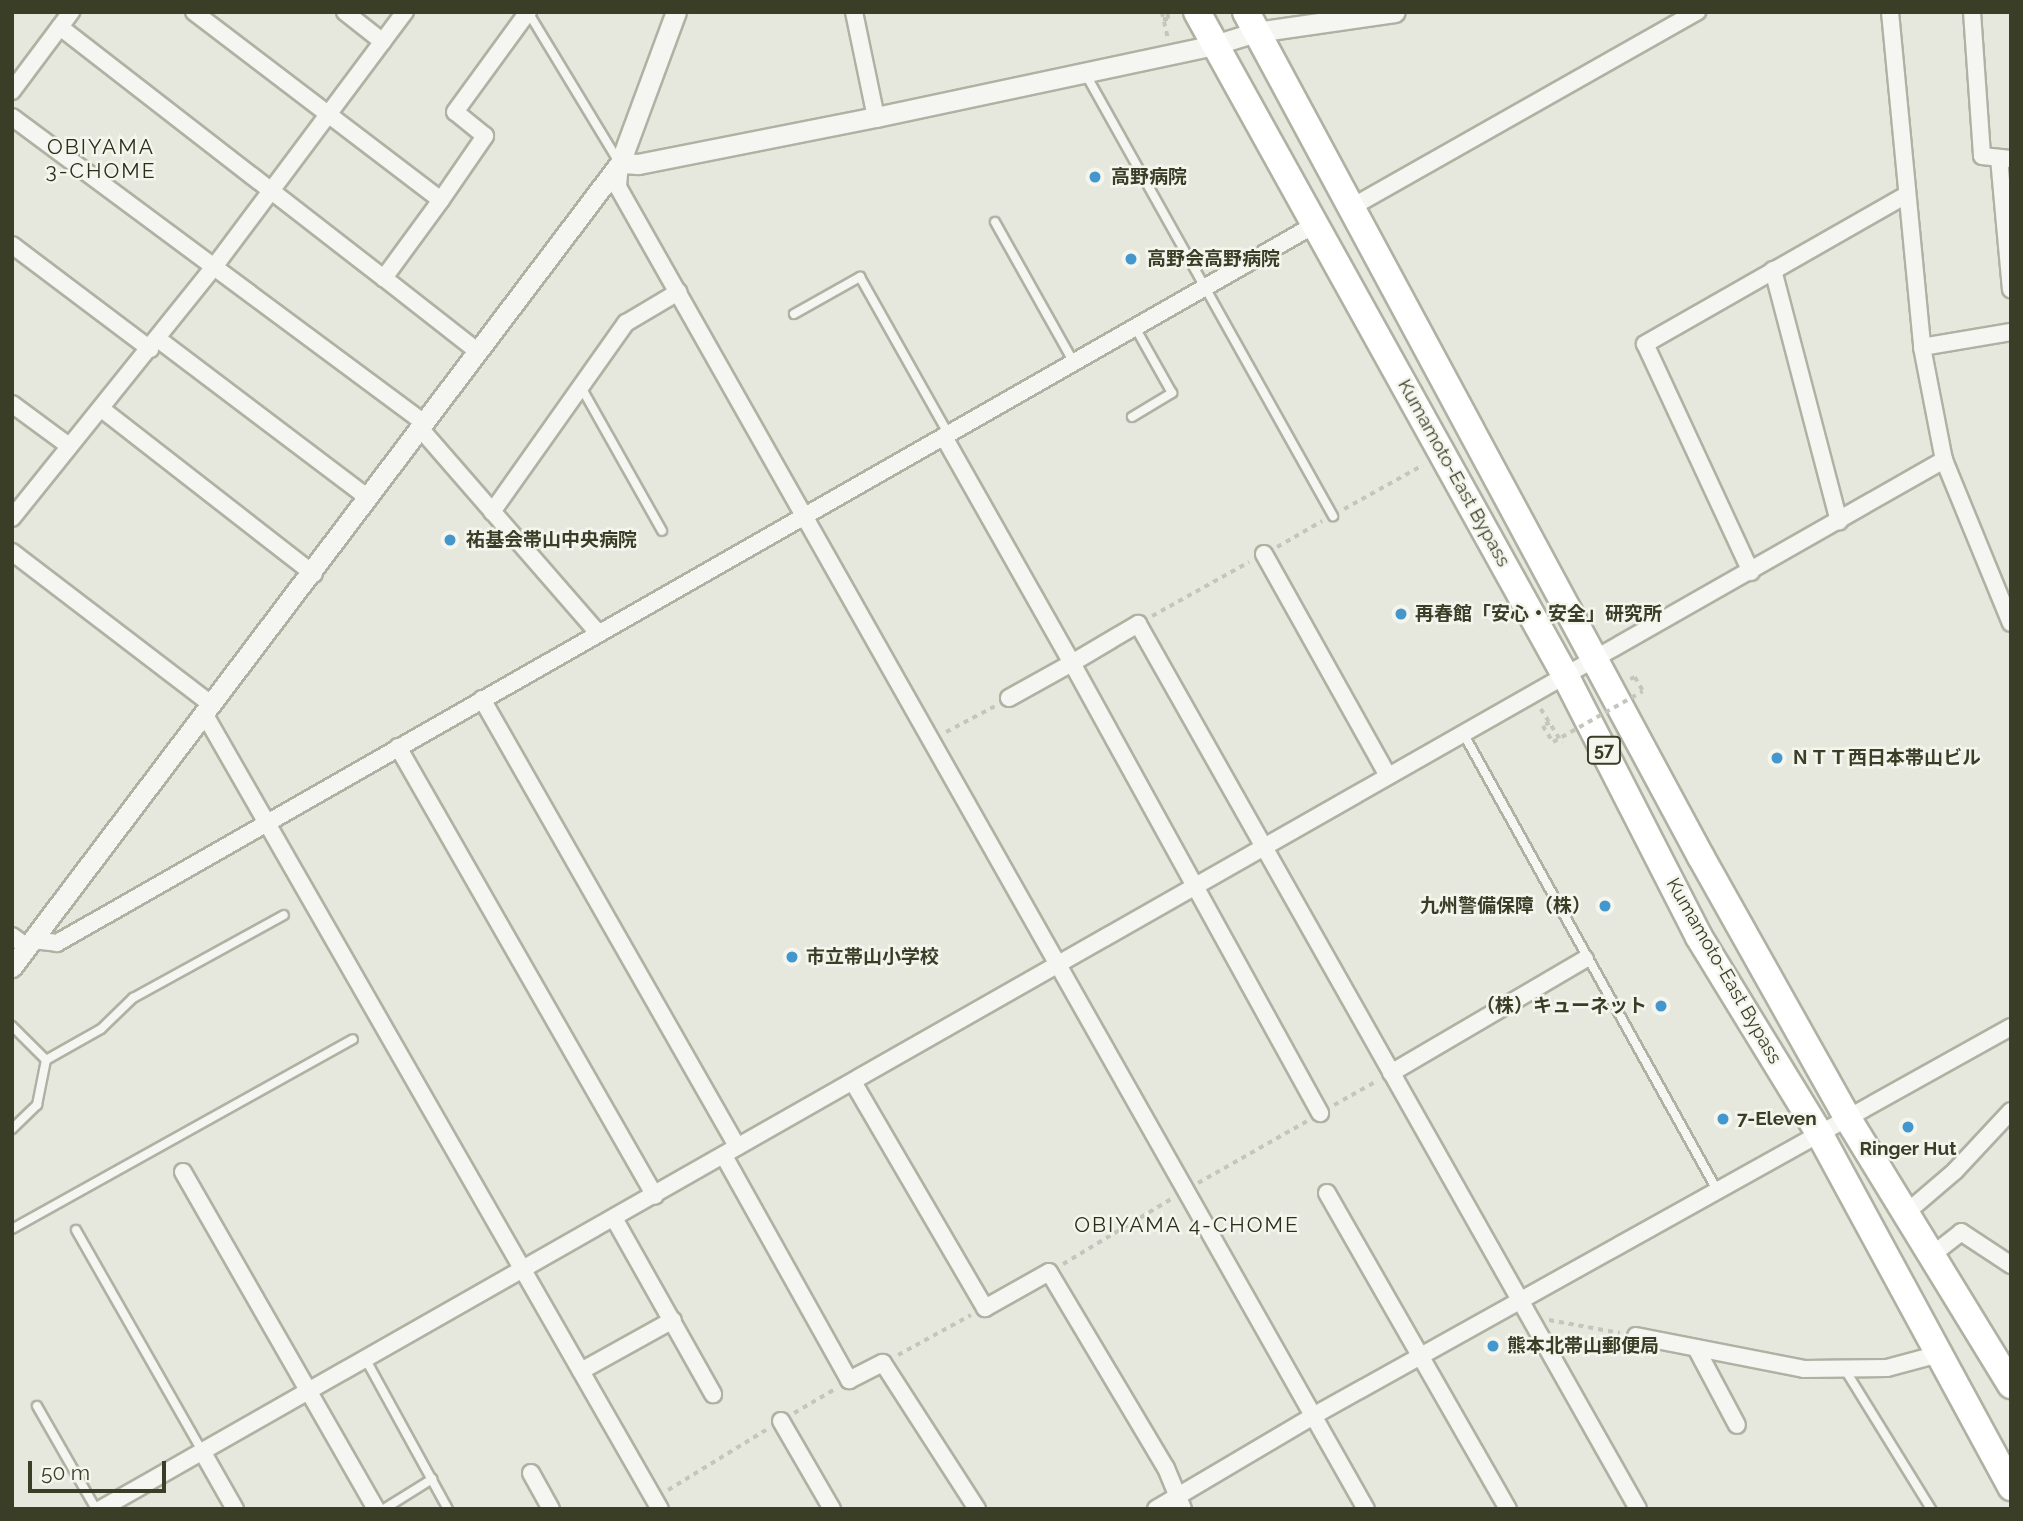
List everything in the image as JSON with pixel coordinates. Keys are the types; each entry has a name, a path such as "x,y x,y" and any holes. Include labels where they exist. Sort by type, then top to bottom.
{"highway":[{"name":"Kumamoto-East Bypass","path":"1197,12 1565,675 1699,937 1819,1133 2011,1488"},
{"name":"Kumamoto-East Bypass","path":"1251,22 1593,660 1848,1119 2008,1374"}],"street":[{"path":"12,92 71,12"},
{"path":"194,12 326,116 441,200"},
{"path":"345,12 383,41"},
{"path":"12,518 69,446 103,410 405,12"},
{"path":"384,278 485,136 456,112 528,12"},
{"path":"676,12 620,163 618,187 1366,1509"},
{"path":"854,12 876,117"},
{"path":"620,163 638,164 876,117 1214,45 1251,22 1395,12"},
{"path":"1350,208 1697,12"},
{"path":"1889,12 1922,347 1944,460 2011,623"},
{"path":"1972,12 1982,156 2005,159 2011,289"},
{"path":"60,27 477,351"},
{"path":"12,117 421,425 492,512 599,634"},
{"path":"12,967 24,941 314,574 421,425 620,163"},
{"path":"1751,572 1645,344 1906,195"},
{"path":"24,941 57,943 1316,224"},
{"path":"12,246 368,498"},
{"path":"1773,270 1839,521"},
{"path":"492,512 626,323 678,292"},
{"path":"1922,347 2011,332"},
{"path":"12,404 69,446"},
{"path":"103,410 314,574"},
{"path":"947,436 1193,888 1320,1113"},
{"path":"99,1509 615,1220 731,1151 1058,967 1261,847 1751,572 1944,460"},
{"path":"12,552 208,710 267,822 658,1503"},
{"path":"1264,554 1388,776"},
{"path":"1009,698 1138,624 1261,847 1638,1509"},
{"path":"482,699 731,1151 849,1380 883,1363 977,1509"},
{"path":"398,747 655,1196"},
{"path":"1391,1073 1585,960"},
{"path":"1156,1509 1180,1503 1313,1416 2011,1027"},
{"path":"853,1082 985,1308 1049,1272 1166,1468 1180,1503"},
{"path":"1906,1213 1955,1171 2011,1111"},
{"path":"183,1172 376,1509"},
{"path":"1327,1193 1508,1509"},
{"path":"615,1220 713,1394"},
{"path":"1932,1255 1961,1232 2011,1265"},
{"path":"582,1371 673,1320"},
{"path":"1636,1336 1804,1369 1887,1368 1939,1354"},
{"path":"1696,1348 1737,1425"},
{"path":"781,1421 832,1509"},
{"path":"202,1451 235,1509"},
{"path":"531,1473 551,1509"}],"lane":[{"path":"528,12 620,163"},
{"path":"1085,72 1333,516"},
{"path":"995,222 1074,363"},
{"path":"794,314 860,277 947,436"},
{"path":"1132,417 1172,393 1136,329"},
{"path":"581,387 662,531"},
{"path":"1463,733 1586,952 1585,960 1717,1190"},
{"path":"12,1129 37,1105 46,1060 101,1029 133,998 284,915"},
{"path":"12,1026 46,1060"},
{"path":"12,1229 353,1039"},
{"path":"76,1230 202,1451"},
{"path":"366,1360 448,1509"},
{"path":"1844,1368 1931,1509"},
{"path":"37,1406 99,1509"},
{"path":"384,1509 432,1479"}],"path":[{"path":"1165,12 1163,19 1167,37"},
{"path":"1138,624 1443,455"},
{"path":"1550,723 1543,726 1553,742 1643,691 1635,677 1630,679"},
{"path":"931,740 1009,698"},
{"path":"1541,709 1562,743"},
{"path":"1049,1272 1391,1073"},
{"path":"883,1363 985,1308"},
{"path":"1529,1316 1636,1336"},
{"path":"658,1503 781,1421 849,1380"}],"place":[{"name":"高野病院","path":"1095,177"},
{"name":"高野会高野病院","path":"1131,259"},
{"name":"祐基会帯山中央病院","path":"450,540"},
{"name":"再春館「安心・安全」研究所","path":"1401,614"},
{"name":"ＮＴＴ西日本帯山ビル","path":"1777,758"},
{"name":"九州警備保障（株）","path":"1605,906"},
{"name":"市立帯山小学校","path":"792,957"},
{"name":"（株）キューネット","path":"1661,1006"},
{"name":"7-Eleven","path":"1723,1119"},
{"name":"Ringer Hut","path":"1908,1127"},
{"name":"熊本北帯山郵便局","path":"1493,1346"}],"district":[{"name":"OBIYAMA 3-CHOME","path":"101,159"},
{"name":"OBIYAMA 4-CHOME","path":"1187,1225"}]}
